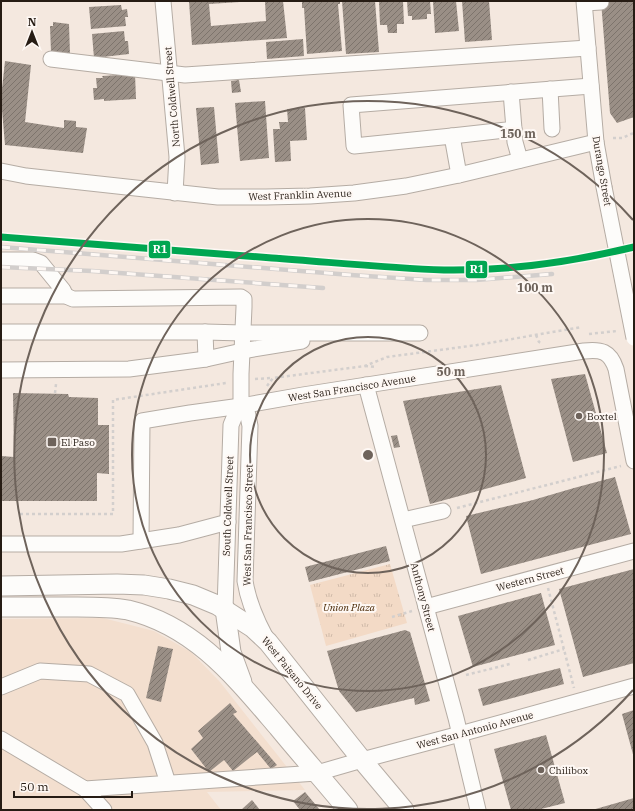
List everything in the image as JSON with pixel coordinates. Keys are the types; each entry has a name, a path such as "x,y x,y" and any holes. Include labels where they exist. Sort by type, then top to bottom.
{"main road":[{"name":"West Paisano Drive","path":"1,586 144,585 193,595 225,609 253,628 268,642 404,810"},
{"path":"1,607 106,607 128,610 161,621 184,634 200,645 224,666 244,687 348,810"},
{"path":"225,609 231,652 244,687"}],"street":[{"name":"North Coldwell Street","path":"163,1 177,157 175,193"},
{"path":"584,2 601,2"},
{"name":"Durango Street","path":"584,2 596,142 634,338"},
{"path":"51,59 185,75 588,48"},
{"path":"514,129 354,146 351,106 591,86"},
{"path":"550,89 552,129"},
{"path":"511,92 514,129 520,160"},
{"path":"452,136 459,175"},
{"name":"West Franklin Avenue","path":"1,171 26,176 218,197 310,196 354,193 406,186 459,175 596,142"},
{"path":"1,260 33,260 41,262 64,290 66,296"},
{"path":"1,296 66,296 73,299 241,297 244,300 241,406"},
{"path":"1,332 420,334"},
{"path":"205,332 206,359"},
{"path":"1,370 129,369 206,359 242,351 345,334"},
{"name":"West San Francisco Avenue","path":"141,540 142,421 366,385 584,351 597,350 604,352 610,356 616,369 629,463"},
{"name":"Anthony Street","path":"366,385 460,734 478,810"},
{"name":"South Coldwell Street","path":"225,609 231,425 241,406"},
{"name":"West San Francisco Street","path":"241,406 247,412 250,426 245,581 253,610 268,642"},
{"path":"403,520 443,512"},
{"path":"1,544 120,544 179,535 228,522"},
{"name":"Western Street","path":"426,607 634,551"},
{"path":"1,687 40,671 82,673 89,674 127,694 155,743 168,784"},
{"name":"West San Antonio Avenue","path":"85,790 317,773 634,686"},
{"path":"1,739 85,790 104,810"}],"path":[{"path":"613,138 622,138 634,133"},
{"path":"252,380 365,366 387,357 477,345 582,327"},
{"path":"586,335 620,331"},
{"path":"536,335 539,342 542,343"},
{"path":"432,355 434,351"},
{"path":"266,402 264,392 273,378"},
{"path":"20,514 113,514 113,400 230,383"},
{"path":"443,512 629,463"},
{"path":"544,575 578,702"},
{"path":"392,617 426,607"},
{"path":"528,660 564,649"},
{"path":"466,675 510,664"}],"shaded area":[{"path":"103,618 154,631 191,652 220,682 305,790 207,792 221,810 1,810 1,619"}],"green space":[{"name":"Union Plaza","path":"390,564 407,623 326,646 310,585"}],"building":[{"path":"189,1 240,1 209,4 211,26 266,21 265,1 283,1 287,38 192,45"},
{"path":"302,1 340,1 340,4 338,4 342,51 307,54 304,8 302,8"},
{"path":"342,1 375,1 379,52 346,54"},
{"path":"379,1 403,1 404,24 397,24 397,33 388,33 387,25 380,25"},
{"path":"407,1 430,1 431,14 427,14 427,19 412,20 412,16 408,16"},
{"path":"433,1 456,1 459,31 435,33"},
{"path":"462,1 489,1 492,40 465,42"},
{"path":"601,1 634,1 634,117 617,123 610,113"},
{"path":"121,5 122,10 127,9 128,17 125,17 126,26 91,29 89,7"},
{"path":"53,22 69,24 70,54 51,52 50,26 53,26"},
{"path":"124,31 125,41 128,41 129,54 94,58 92,34"},
{"path":"303,39 304,56 267,59 266,42"},
{"path":"5,61 31,65 25,122 64,128 64,120 76,121 76,127 87,128 83,153 5,145 1,98"},
{"path":"135,74 136,99 104,101 104,99 94,100 93,88 97,88 96,78 103,78 102,76"},
{"path":"239,80 241,92 232,93 231,81"},
{"path":"265,101 269,158 240,161 235,103"},
{"path":"214,107 219,163 201,165 196,108"},
{"path":"305,108 307,140 290,141 291,161 275,162 273,129 280,129 279,122 288,122 287,109"},
{"name":"Boxtel","path":"585,374 607,453 573,462 551,379"},
{"path":"501,385 526,478 430,504 403,401"},
{"path":"13,393 68,394 69,397 98,398 98,425 109,425 109,474 97,473 97,501 1,501 1,456 14,457"},
{"path":"397,435 400,447 394,448 391,436"},
{"path":"615,477 631,534 481,574 466,516 533,500"},
{"path":"386,546 390,561 309,582 305,567"},
{"path":"634,569 634,663 583,677 559,589"},
{"path":"541,593 555,645 473,667 458,616"},
{"path":"405,630 410,632 430,701 415,705 414,698 356,712 339,691 327,651"},
{"path":"158,646 173,649 161,702 146,698"},
{"path":"560,668 564,684 483,706 478,689"},
{"path":"230,703 237,712 233,714 277,765 271,769 257,752 233,771 224,760 209,772 191,749 203,738 198,731"},
{"path":"634,710 634,758 622,714"},
{"path":"546,735 565,803 537,810 511,810 494,749"},
{"path":"305,792 320,810 300,810 293,801"},
{"path":"634,798 634,810 592,810"},
{"path":"252,800 260,810 241,810"}],"railway":[{"path":"1,237 444,270 516,267 564,261 634,247"},
{"path":"1,247 427,280 476,280 552,274"},
{"path":"1,267 92,271 323,288"}],"transit line":[{"name":"R1","path":"1,237 444,270 516,267 564,261 634,247"}],"place":[{"name":"Boxtel","path":"579,416"},
{"name":"El Paso","path":"52,442"},
{"name":"Chilibox","path":"541,770"}]}
